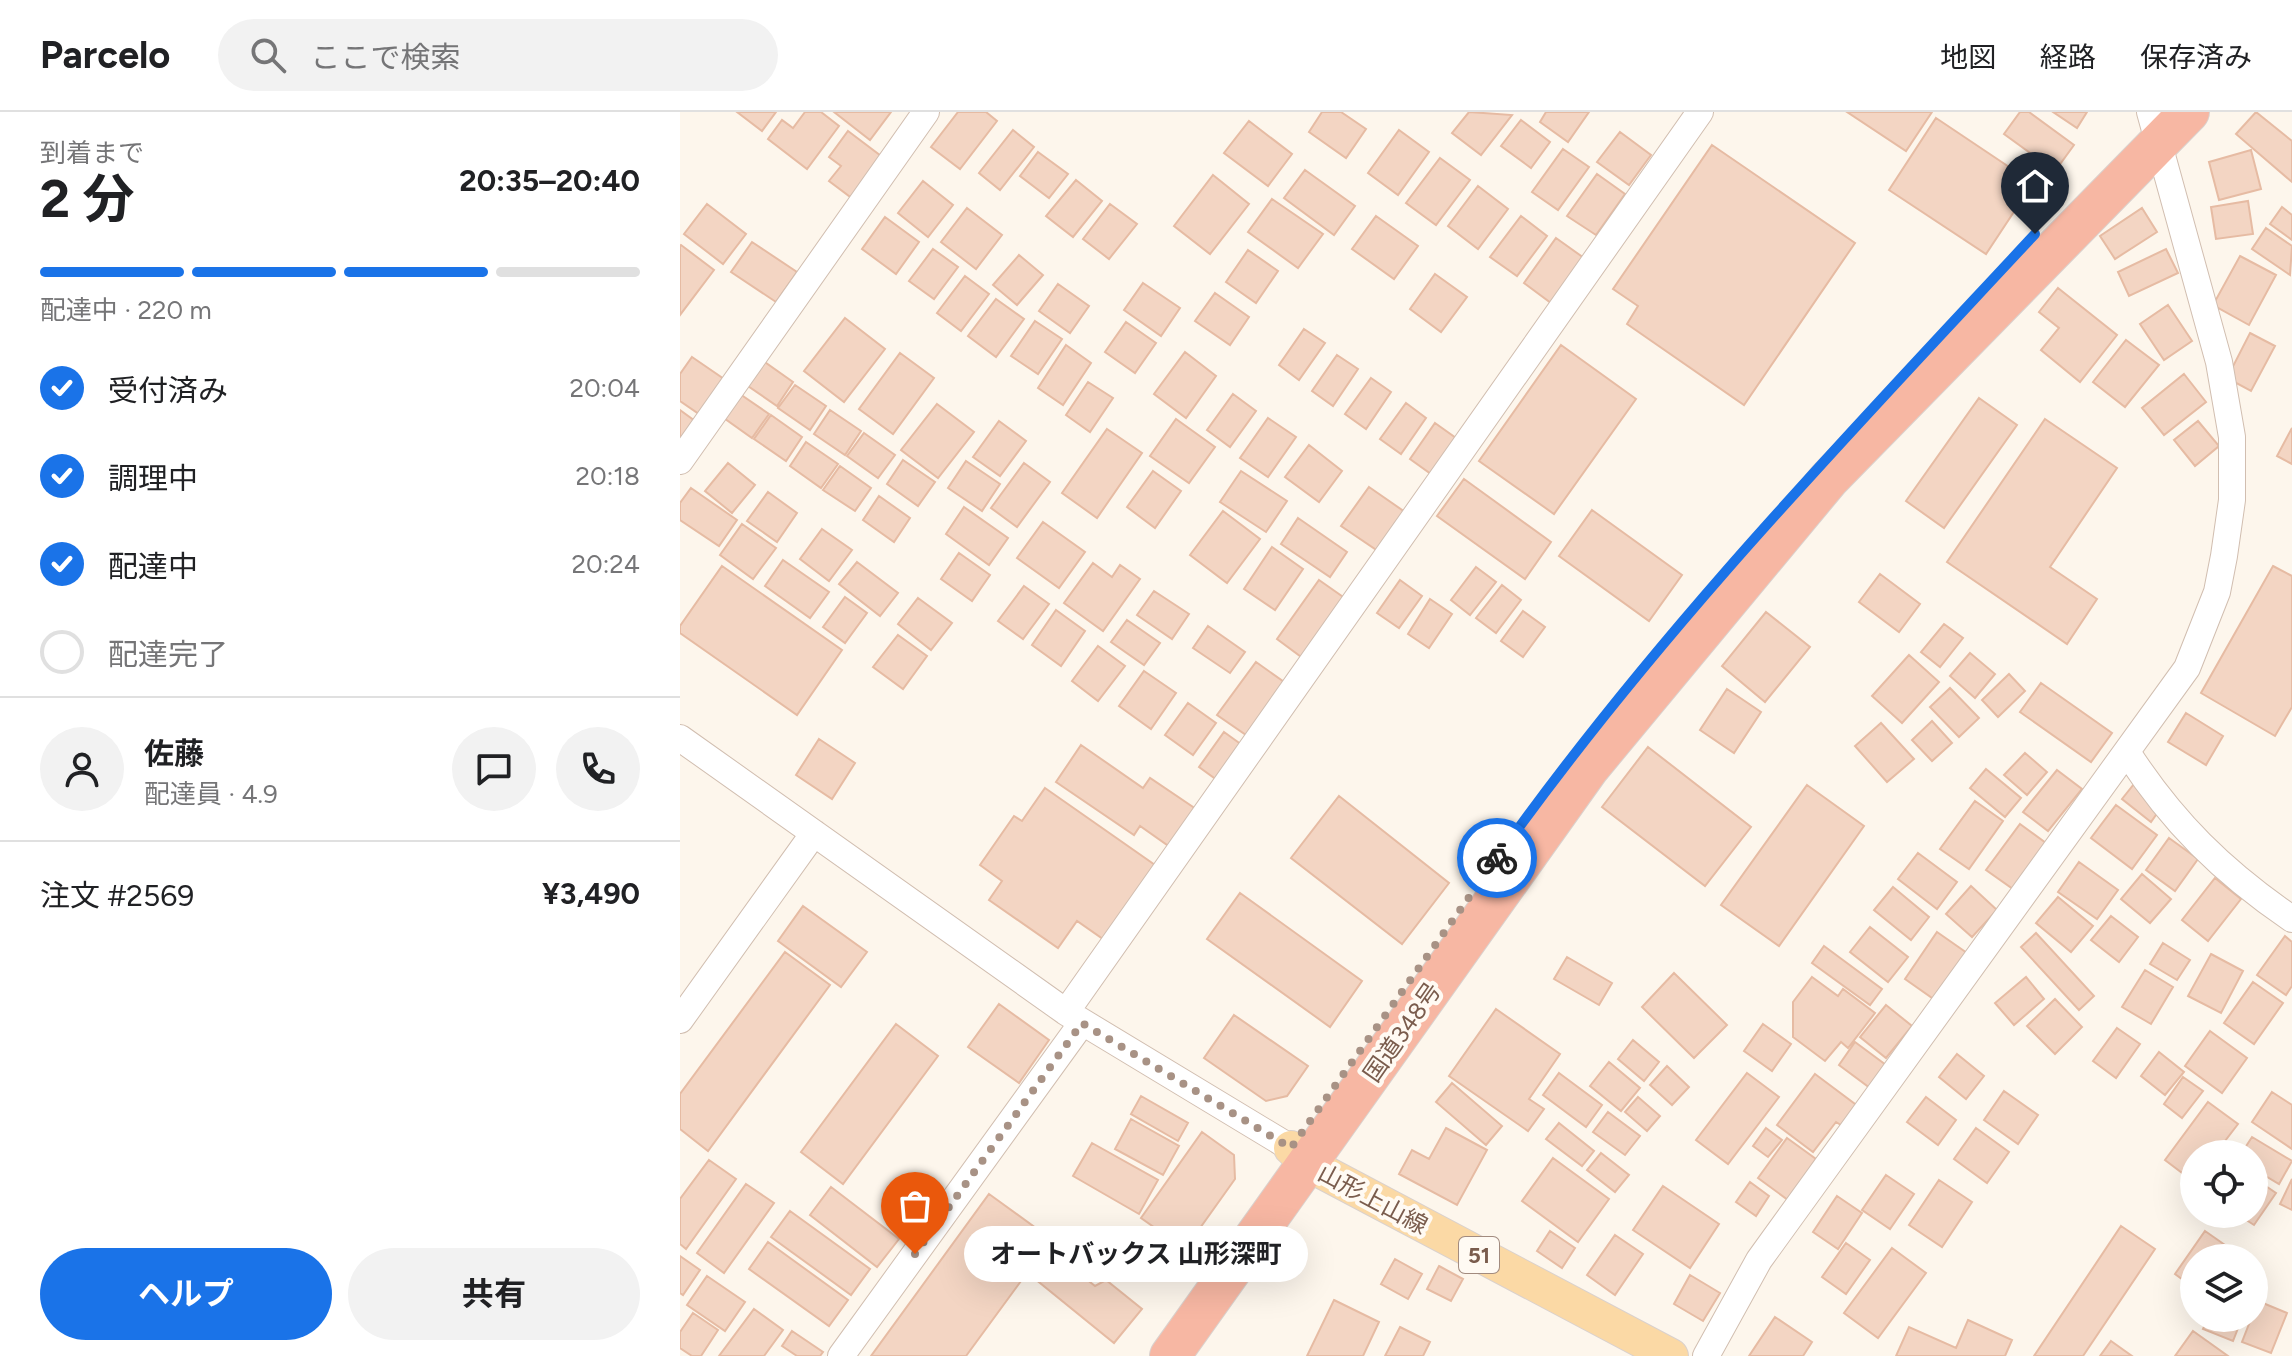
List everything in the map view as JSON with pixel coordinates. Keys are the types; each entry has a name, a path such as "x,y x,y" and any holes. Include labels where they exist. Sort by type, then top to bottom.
{"highway":[{"name":"国道348号","path":"1141,1356 1300,1156 1589,768 1829,479 2161,119"},
{"name":"国道348号","path":"1170,1356 1300,1156"}],"main road":[{"name":"山形上山線","path":"1300,1156 1671,1356"}],"street":[{"path":"680,461 926,112"},
{"path":"841,1356 1700,112"},
{"path":"1706,1356 1759,1260 2187,668 2217,592 2232,500 2232,437 2219,362 2161,119"},
{"path":"680,738 1074,1018 1300,1156"},
{"path":"2127,752 2159,801 2211,857 2292,919"},
{"path":"680,1020 814,833"}],"building":[{"path":"737,112 776,112 762,131"},
{"path":"805,112 821,112 839,126 807,169 768,139 782,120 793,128"},
{"path":"834,112 891,112 870,140"},
{"path":"958,112 986,112 997,121 960,169 931,147"},
{"path":"1322,112 1341,112 1366,129 1346,158 1309,132"},
{"path":"1469,112 1512,115 1481,155 1452,133"},
{"path":"1546,112 1589,112 1568,142 1540,122"},
{"path":"1847,112 1932,112 1906,151"},
{"path":"2020,112 2029,112 2074,145 2055,171 2004,134"},
{"path":"2053,112 2087,112 2077,128"},
{"path":"2256,112 2292,141 2292,182 2236,134"},
{"path":"1936,118 2033,183 1986,254 1889,190"},
{"path":"1521,120 1550,142 1531,168 1501,146"},
{"path":"1249,121 1292,154 1268,186 1224,153"},
{"path":"1013,130 1034,147 1000,190 979,173"},
{"path":"1399,130 1429,152 1398,195 1368,173"},
{"path":"848,131 885,159 853,199 829,181 841,166 829,157"},
{"path":"1620,132 1651,155 1629,185 1597,162"},
{"path":"1712,145 1855,243 1744,405 1627,324 1638,306 1613,289"},
{"path":"1563,149 1589,167 1558,210 1532,192"},
{"path":"2251,150 2261,189 2219,200 2209,162"},
{"path":"1038,152 1068,174 1049,198 1020,176"},
{"path":"1440,158 1470,180 1436,225 1406,203"},
{"path":"1305,170 1355,206 1334,235 1284,198"},
{"path":"1597,174 1625,194 1596,235 1567,216"},
{"path":"1213,175 1249,204 1210,254 1174,226"},
{"path":"1076,180 1102,201 1073,237 1046,216"},
{"path":"923,181 953,205 928,237 898,213"},
{"path":"1478,186 1508,209 1478,249 1448,226"},
{"path":"1272,199 1323,234 1298,268 1248,232"},
{"path":"2248,201 2253,234 2216,239 2211,207"},
{"path":"707,204 746,234 723,264 684,234"},
{"path":"1110,204 1137,224 1109,259 1083,239"},
{"path":"2282,207 2292,215 2292,240 2270,224"},
{"path":"967,208 1002,235 976,269 941,242"},
{"path":"2142,208 2157,232 2115,259 2100,236"},
{"path":"1376,216 1418,246 1394,279 1352,249"},
{"path":"1521,216 1547,236 1517,276 1490,257"},
{"path":"885,217 919,242 896,274 862,249"},
{"path":"2266,228 2292,246 2290,275 2252,249"},
{"path":"1556,238 1584,258 1551,303 1524,283"},
{"path":"752,242 797,272 776,302 731,272"},
{"path":"680,246 714,270 680,315"},
{"path":"933,249 958,267 934,299 909,281"},
{"path":"2166,249 2178,273 2129,296 2118,272"},
{"path":"1248,250 1278,271 1256,303 1226,282"},
{"path":"1019,255 1043,275 1017,305 993,285"},
{"path":"2240,256 2276,275 2249,325 2213,305"},
{"path":"1435,274 1467,297 1441,332 1410,309"},
{"path":"965,276 989,294 961,331 937,313"},
{"path":"1143,283 1180,308 1161,336 1124,310"},
{"path":"1058,284 1089,306 1070,333 1039,311"},
{"path":"2058,288 2117,335 2080,382 2041,350 2059,328 2039,312"},
{"path":"1215,293 1249,317 1230,345 1195,321"},
{"path":"996,299 1024,319 996,357 968,336"},
{"path":"2168,305 2192,341 2164,360 2140,324"},
{"path":"845,318 885,349 844,402 804,371"},
{"path":"1035,321 1062,339 1038,374 1011,356"},
{"path":"1126,322 1156,343 1135,373 1105,352"},
{"path":"1304,329 1325,343 1299,380 1279,365"},
{"path":"2250,333 2275,346 2251,391 2227,378"},
{"path":"2126,340 2159,365 2125,407 2093,382"},
{"path":"1066,345 1091,363 1063,405 1038,388"},
{"path":"1561,345 1636,399 1554,514 1479,461"},
{"path":"1185,352 1216,376 1186,418 1154,394"},
{"path":"900,353 934,378 893,434 859,409"},
{"path":"1337,355 1358,369 1333,406 1312,391"},
{"path":"692,357 724,379 699,414 680,401 680,374"},
{"path":"762,360 793,382 777,406 745,384"},
{"path":"2184,374 2206,402 2164,435 2142,408"},
{"path":"1371,378 1391,392 1366,429 1345,414"},
{"path":"1088,382 1113,398 1090,432 1066,415"},
{"path":"795,385 826,406 810,430 778,408"},
{"path":"737,392 769,414 752,438 721,416"},
{"path":"1233,394 1256,411 1230,447 1207,430"},
{"path":"1979,398 2017,425 1944,528 1906,501"},
{"path":"1406,403 1426,418 1401,454 1380,439"},
{"path":"937,404 974,432 938,478 901,450"},
{"path":"680,410 695,421 680,442"},
{"path":"830,410 861,431 845,455 814,434"},
{"path":"771,415 802,437 786,461 754,439"},
{"path":"1268,418 1296,437 1268,477 1240,458"},
{"path":"1176,419 1215,447 1189,483 1150,456"},
{"path":"2045,419 2117,468 2050,567 2097,599 2067,644 1947,562"},
{"path":"999,421 1026,441 1000,476 973,457"},
{"path":"2198,421 2219,446 2195,466 2174,440"},
{"path":"1435,423 1456,438 1431,474 1410,459"},
{"path":"2292,428 2292,464 2277,456"},
{"path":"1107,429 1142,453 1097,518 1062,493"},
{"path":"864,433 895,455 878,478 847,456"},
{"path":"806,442 838,464 821,488 790,466"},
{"path":"1309,445 1342,471 1319,502 1285,477"},
{"path":"903,460 935,482 918,506 887,484"},
{"path":"966,461 1000,484 982,511 948,488"},
{"path":"728,463 755,485 732,513 705,491"},
{"path":"1024,463 1050,482 1017,527 991,508"},
{"path":"840,466 871,488 855,511 823,490"},
{"path":"1153,471 1181,491 1155,528 1127,507"},
{"path":"1241,471 1287,501 1266,532 1220,502"},
{"path":"1464,479 1551,542 1525,579 1437,516"},
{"path":"1369,487 1405,512 1378,551 1341,526"},
{"path":"691,488 737,520 719,546 680,520 680,503"},
{"path":"768,492 797,513 777,542 747,521"},
{"path":"879,496 910,518 894,542 863,520"},
{"path":"964,507 1008,538 989,565 946,534"},
{"path":"1592,510 1682,575 1649,621 1559,556"},
{"path":"1223,511 1260,539 1227,583 1190,555"},
{"path":"1298,518 1347,552 1330,577 1281,544"},
{"path":"1043,522 1085,552 1059,588 1017,558"},
{"path":"742,524 776,548 753,579 720,555"},
{"path":"822,529 852,550 829,581 800,559"},
{"path":"1272,547 1303,569 1275,610 1244,589"},
{"path":"959,553 990,575 972,601 941,579"},
{"path":"783,560 829,592 810,618 765,586"},
{"path":"857,562 898,593 880,616 839,584"},
{"path":"1093,563 1112,577 1120,565 1140,579 1103,631 1064,603"},
{"path":"722,566 842,650 797,715 680,633 680,626"},
{"path":"2273,566 2292,576 2292,707 2275,736 2201,693"},
{"path":"1476,567 1496,582 1470,615 1451,600"},
{"path":"1880,574 1920,604 1899,632 1859,602"},
{"path":"1319,580 1346,599 1304,659 1277,639"},
{"path":"1400,580 1422,596 1399,628 1377,613"},
{"path":"1502,585 1521,600 1496,633 1476,618"},
{"path":"1024,586 1049,604 1023,639 998,621"},
{"path":"1154,591 1189,614 1172,639 1137,615"},
{"path":"845,597 867,613 845,643 823,627"},
{"path":"918,598 952,623 931,650 898,624"},
{"path":"1430,599 1452,614 1429,648 1408,634"},
{"path":"1056,610 1085,631 1061,666 1032,645"},
{"path":"1523,611 1545,627 1523,657 1501,641"},
{"path":"1766,612 1810,647 1765,702 1722,666"},
{"path":"1127,620 1160,643 1144,665 1111,642"},
{"path":"1944,624 1963,638 1940,667 1921,652"},
{"path":"1208,626 1245,652 1230,673 1193,648"},
{"path":"898,635 927,656 903,689 873,667"},
{"path":"1098,646 1125,666 1098,701 1072,681"},
{"path":"1970,653 1995,674 1975,698 1950,676"},
{"path":"1909,655 1939,682 1902,723 1872,696"},
{"path":"1256,662 1287,684 1249,737 1217,715"},
{"path":"1144,671 1176,693 1151,729 1119,706"},
{"path":"2009,674 2025,691 1998,717 1982,700"},
{"path":"2041,683 2112,733 2091,762 2020,712"},
{"path":"1950,688 1979,718 1959,737 1930,707"},
{"path":"1727,689 1761,712 1734,753 1700,730"},
{"path":"1188,703 1216,723 1193,755 1165,735"},
{"path":"2186,713 2223,736 2206,765 2168,742"},
{"path":"1932,721 1952,743 1932,761 1912,740"},
{"path":"1881,723 1914,759 1887,782 1855,746"},
{"path":"1224,732 1242,745 1217,780 1199,767"},
{"path":"819,739 855,763 832,799 796,775"},
{"path":"1081,745 1143,788 1150,778 1196,809 1170,847 1140,826 1134,835 1056,782"},
{"path":"1648,747 1751,827 1705,886 1602,807"},
{"path":"2025,753 2047,772 2027,795 2004,775"},
{"path":"1986,769 2021,798 2005,817 1970,788"},
{"path":"2057,770 2082,789 2048,831 2023,812"},
{"path":"2138,779 2158,812 2151,822 2122,799"},
{"path":"1807,785 1864,826 1779,946 1721,905"},
{"path":"1045,788 1155,865 1103,939 1077,921 1058,948 989,900 1002,881 980,865 1014,816 1022,821"},
{"path":"1339,796 1449,883 1402,944 1291,858"},
{"path":"1975,801 2003,821 1969,869 1940,849"},
{"path":"2116,805 2157,835 2132,869 2091,838"},
{"path":"2020,824 2046,843 2013,889 1986,870"},
{"path":"2169,838 2198,859 2175,891 2146,870"},
{"path":"1918,853 1957,882 1937,909 1898,879"},
{"path":"2079,862 2118,890 2097,919 2058,892"},
{"path":"2142,874 2171,899 2150,923 2121,899"},
{"path":"2215,878 2241,899 2208,941 2182,920"},
{"path":"1971,886 1997,910 1972,937 1946,914"},
{"path":"1893,887 1929,917 1911,940 1874,910"},
{"path":"1240,893 1362,981 1330,1027 1207,939"},
{"path":"2058,897 2093,926 2071,952 2036,923"},
{"path":"803,906 867,952 841,987 778,941"},
{"path":"2111,916 2138,937 2119,962 2091,940"},
{"path":"1870,927 1908,957 1888,982 1850,952"},
{"path":"1937,932 1967,953 1935,1000 1905,979"},
{"path":"2036,933 2094,996 2079,1010 2021,947"},
{"path":"2285,936 2292,942 2292,986 2286,995 2257,975"},
{"path":"2163,943 2190,960 2177,980 2150,964"},
{"path":"1824,946 1882,989 1870,1005 1812,963"},
{"path":"785,952 830,985 708,1151 680,1129 680,1094"},
{"path":"2211,954 2243,971 2221,1013 2188,996"},
{"path":"1567,957 1612,983 1599,1005 1554,979"},
{"path":"2145,970 2173,987 2151,1024 2122,1007"},
{"path":"1674,973 1727,1025 1694,1058 1642,1007"},
{"path":"1812,977 1838,996 1843,989 1875,1013 1848,1048 1841,1042 1825,1061 1793,1037 1793,1002"},
{"path":"2026,977 2044,999 2014,1025 1995,1003"},
{"path":"2253,982 2283,1003 2254,1044 2224,1023"},
{"path":"2055,999 2082,1027 2055,1054 2027,1026"},
{"path":"999,1004 1049,1040 1019,1083 968,1047"},
{"path":"1886,1005 1912,1026 1886,1058 1860,1037"},
{"path":"1496,1009 1560,1054 1529,1099 1544,1109 1528,1131 1449,1076"},
{"path":"1234,1015 1308,1066 1287,1096 1266,1101 1204,1058"},
{"path":"896,1024 938,1056 843,1184 801,1152"},
{"path":"1763,1024 1791,1044 1772,1071 1744,1051"},
{"path":"2117,1028 2140,1044 2116,1078 2093,1061"},
{"path":"2210,1031 2247,1058 2222,1093 2185,1066"},
{"path":"1633,1040 1659,1062 1644,1081 1618,1059"},
{"path":"1855,1042 1886,1065 1870,1088 1839,1065"},
{"path":"2159,1052 2184,1072 2165,1095 2141,1076"},
{"path":"1957,1054 1984,1076 1966,1099 1939,1077"},
{"path":"1609,1062 1640,1088 1621,1111 1590,1086"},
{"path":"1667,1066 1689,1087 1672,1105 1650,1085"},
{"path":"1559,1073 1602,1105 1586,1127 1543,1095"},
{"path":"1747,1073 1779,1097 1728,1164 1696,1140"},
{"path":"1815,1074 1859,1107 1844,1127 1836,1122 1813,1152 1777,1125"},
{"path":"2183,1077 2203,1091 2182,1118 2164,1104"},
{"path":"1452,1083 1502,1126 1486,1145 1436,1102"},
{"path":"2004,1091 2038,1115 2018,1144 1984,1120"},
{"path":"2272,1092 2292,1105 2292,1149 2252,1122"},
{"path":"1141,1096 1188,1123 1178,1141 1131,1114"},
{"path":"1638,1097 1660,1116 1647,1131 1625,1112"},
{"path":"1926,1097 1956,1120 1938,1145 1907,1122"},
{"path":"2208,1102 2238,1124 2226,1140 2180,1140 2180,1171 2165,1160"},
{"path":"1608,1112 1640,1136 1625,1155 1593,1132"},
{"path":"1131,1119 1179,1146 1163,1175 1115,1149"},
{"path":"1559,1123 1594,1151 1582,1166 1546,1139"},
{"path":"1446,1128 1487,1150 1457,1205 1399,1174 1412,1150 1429,1159"},
{"path":"1766,1128 1782,1140 1768,1157 1753,1146"},
{"path":"1976,1128 2009,1152 1987,1183 1954,1159"},
{"path":"1202,1132 1234,1155 1235,1179 1185,1249 1141,1218"},
{"path":"1787,1138 1816,1159 1788,1200 1758,1178"},
{"path":"1092,1143 1158,1180 1139,1214 1073,1176"},
{"path":"2268,1147 2292,1161 2279,1184 2268,1177"},
{"path":"1601,1153 1629,1175 1615,1192 1587,1170"},
{"path":"1553,1158 1609,1199 1578,1242 1522,1201"},
{"path":"709,1160 736,1179 686,1249 680,1244 680,1199"},
{"path":"1886,1175 1914,1194 1890,1229 1862,1210"},
{"path":"2292,1179 2292,1210 2280,1204"},
{"path":"1939,1180 1972,1202 1942,1247 1909,1225"},
{"path":"1750,1182 1769,1196 1756,1216 1736,1202"},
{"path":"746,1184 774,1203 724,1273 697,1253"},
{"path":"1663,1186 1719,1224 1690,1268 1633,1230"},
{"path":"831,1187 899,1239 877,1267 810,1215"},
{"path":"2268,1188 2276,1193 2268,1205"},
{"path":"989,1194 1040,1231 1010,1273 1021,1281 966,1356 871,1356"},
{"path":"1837,1196 1862,1213 1838,1249 1813,1232"},
{"path":"790,1211 870,1269 851,1295 771,1237"},
{"path":"2121,1226 2155,1249 2083,1356 2034,1356"},
{"path":"1550,1231 1575,1248 1562,1268 1537,1251"},
{"path":"2205,1231 2224,1244 2196,1244"},
{"path":"1615,1235 1643,1254 1615,1295 1587,1275"},
{"path":"768,1242 848,1300 829,1326 749,1269"},
{"path":"1846,1243 1870,1260 1846,1294 1822,1277"},
{"path":"1892,1248 1926,1273 1878,1338 1844,1313"},
{"path":"1049,1249 1095,1286 1106,1280 1142,1309 1114,1343 1029,1274"},
{"path":"680,1256 700,1270 683,1295 680,1293"},
{"path":"1395,1259 1422,1274 1408,1299 1381,1284"},
{"path":"1439,1266 1463,1279 1451,1301 1427,1289"},
{"path":"1690,1275 1720,1293 1703,1321 1674,1304"},
{"path":"707,1276 745,1302 725,1331 687,1305"},
{"path":"1334,1300 1379,1322 1363,1356 1307,1356"},
{"path":"2268,1305 2287,1313 2271,1353 2242,1342 2246,1332 2268,1332"},
{"path":"754,1309 783,1330 764,1356 719,1356"},
{"path":"693,1313 718,1330 701,1356 692,1356 680,1348 680,1332"},
{"path":"1775,1317 1812,1342 1803,1356 1749,1356"},
{"path":"1968,1320 2012,1340 2005,1356 1896,1356 1909,1327 1956,1348"},
{"path":"1400,1327 1430,1342 1423,1356 1385,1356"},
{"path":"792,1331 823,1352 820,1356 797,1356 782,1346"},
{"path":"2194,1332 2228,1356 2175,1356"},
{"path":"2210,1332 2237,1332 2233,1341"},
{"path":"2111,1341 2132,1356 2100,1356"}],"way so far":[{"path":"915,1254 1082,1023 1291,1148 1497,858"}],"place":[{"name":"オートバックス 山形深町","path":"915,1254"}],"route":[{"path":"1497,858 1572,754 1795,491 2035,234"}]}
